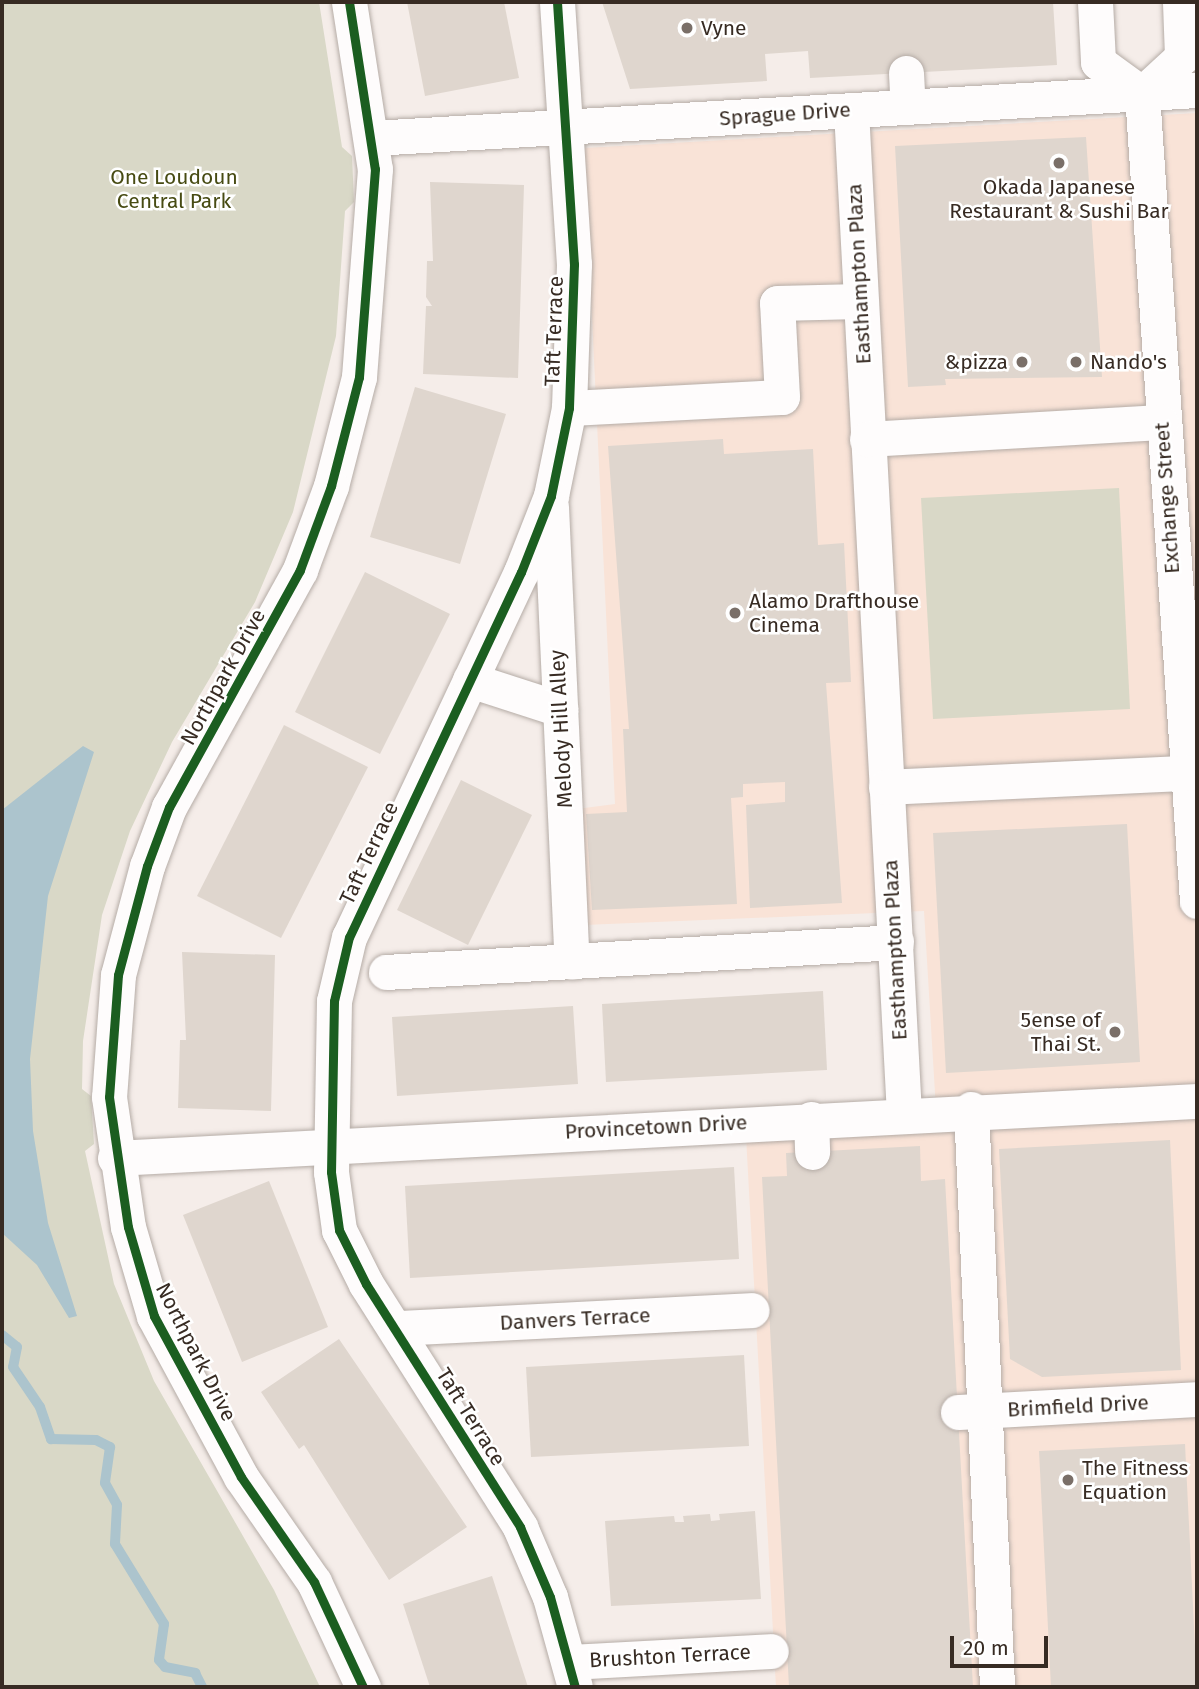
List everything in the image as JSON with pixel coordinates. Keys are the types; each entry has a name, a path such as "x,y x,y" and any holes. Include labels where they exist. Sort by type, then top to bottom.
{"street":[{"name":"Northpark Drive","path":"349,2 372,138 370,289 346,432 300,570 169,807 147,866 118,975 110,1040 115,1158 139,1274 155,1316 241,1477 314,1582 363,1687"},
{"name":"Taft Terrace","path":"556,2 574,264 569,408 551,496 470,680 349,937 334,1001 332,1144 339,1230 520,1527 572,1674"},
{"path":"1095,2 1098,62 1142,94 1182,57 1180,2"},
{"name":"Sprague Drive","path":"372,138 851,110 907,90 1142,94 1197,90"},
{"name":"Exchange Street","path":"1142,94 1161,422 1185,596 1186,773 1197,901"},
{"name":"Easthampton Plaza","path":"851,110 904,1114"},
{"path":"569,408 782,397 777,303 860,301"},
{"path":"867,439 1161,422"},
{"name":"Melody Hill Alley","path":"551,496 572,962"},
{"path":"470,680 560,709"},
{"path":"886,787 1186,773"},
{"path":"386,972 896,942"},
{"name":"Provincetown Drive","path":"115,1158 332,1144 812,1135 904,1114 1197,1101"},
{"path":"971,1109 971,1411 997,1687"},
{"name":"Danvers Terrace","path":"398,1328 752,1310"},
{"name":"Brimfield Drive","path":"971,1411 1197,1399"},
{"name":"Brushton Terrace","path":"572,1674 771,1651"}],"shaded area":[{"path":"1197,113 1197,1687 776,1687 746,1136 937,1126 924,911 584,925 577,809 615,804 584,148"}],"green space":[{"name":"One Loudoun Central Park","path":"2,2 319,2 342,147 352,156 354,202 345,211 336,336 293,512 255,602 172,742 130,831 102,915 83,1041 82,1089 91,1096 94,1144 85,1151 114,1284 154,1381 274,1590 320,1687 2,1687"},
{"path":"1119,488 1130,709 933,719 921,498"}],"water":[{"path":"83,746 94,752 48,896 30,1059 33,1131 48,1223 77,1316 69,1318 37,1265 2,1233 2,810"}],"building":[{"path":"407,2 504,2 519,78 425,96"},
{"path":"602,2 1053,2 1057,65 810,78 808,51 765,54 767,81 630,89"},
{"path":"1086,137 1102,377 945,379 946,385 908,387 895,146"},
{"path":"430,182 524,185 518,378 423,374 426,306 432,306 426,297 427,261 433,261"},
{"path":"415,387 506,414 460,564 370,537"},
{"name":"Alamo Drafthouse Cinema","path":"723,439 724,454 813,449 818,545 844,543 851,682 826,683 842,903 750,908 746,805 785,802 785,782 743,784 743,797 731,798 737,904 592,910 586,814 627,812 623,729 629,729 608,446"},
{"path":"365,572 450,614 380,754 295,712"},
{"path":"284,725 368,767 281,938 197,896"},
{"path":"461,780 532,815 468,945 397,910"},
{"path":"1127,824 1140,1062 946,1073 933,833"},
{"path":"182,952 275,955 271,1111 178,1108 180,1040 186,1040"},
{"path":"823,991 827,1070 606,1082 602,1004"},
{"path":"573,1006 578,1084 397,1096 392,1017"},
{"path":"1170,1140 1181,1370 1042,1377 1010,1359 999,1149"},
{"path":"920,1146 921,1181 945,1179 973,1687 789,1687 762,1177 787,1176 786,1153"},
{"path":"734,1167 739,1259 410,1278 405,1186"},
{"path":"269,1181 328,1327 242,1362 183,1215"},
{"path":"339,1339 467,1527 389,1580 304,1445 299,1449 261,1392"},
{"path":"744,1355 749,1446 531,1457 526,1367"},
{"path":"1185,1444 1197,1687 1051,1687 1039,1451"},
{"path":"755,1511 761,1599 611,1606 605,1521 674,1516 675,1522 684,1522 683,1516 710,1514 711,1521 720,1520 719,1514"},
{"path":"492,1576 528,1687 430,1687 403,1604"}],"waterway":[{"path":"2,1335 17,1347 13,1367 40,1407 51,1439 96,1440 110,1447 105,1483 117,1505 115,1544 164,1624 159,1660 165,1667 195,1673 202,1687"}],"cycle path":[{"path":"349,2 375,169 359,377 331,486 300,570 169,807 147,866 118,975 109,1097 128,1227 154,1316 241,1477 314,1582 363,1687"},
{"path":"557,2 574,264 569,408 551,496 521,572 349,937 334,1001 331,1172 339,1230 366,1284 520,1527 550,1597 575,1687"}],"place":[{"name":"Vyne","path":"687,28"},
{"name":"Okada Japanese Restaurant & Sushi Bar","path":"1059,163"},
{"name":"&pizza","path":"1022,362"},
{"name":"Nando's","path":"1076,362"},
{"name":"Alamo Drafthouse Cinema","path":"735,613"},
{"name":"5ense of Thai St.","path":"1115,1032"},
{"name":"The Fitness Equation","path":"1068,1480"}]}
